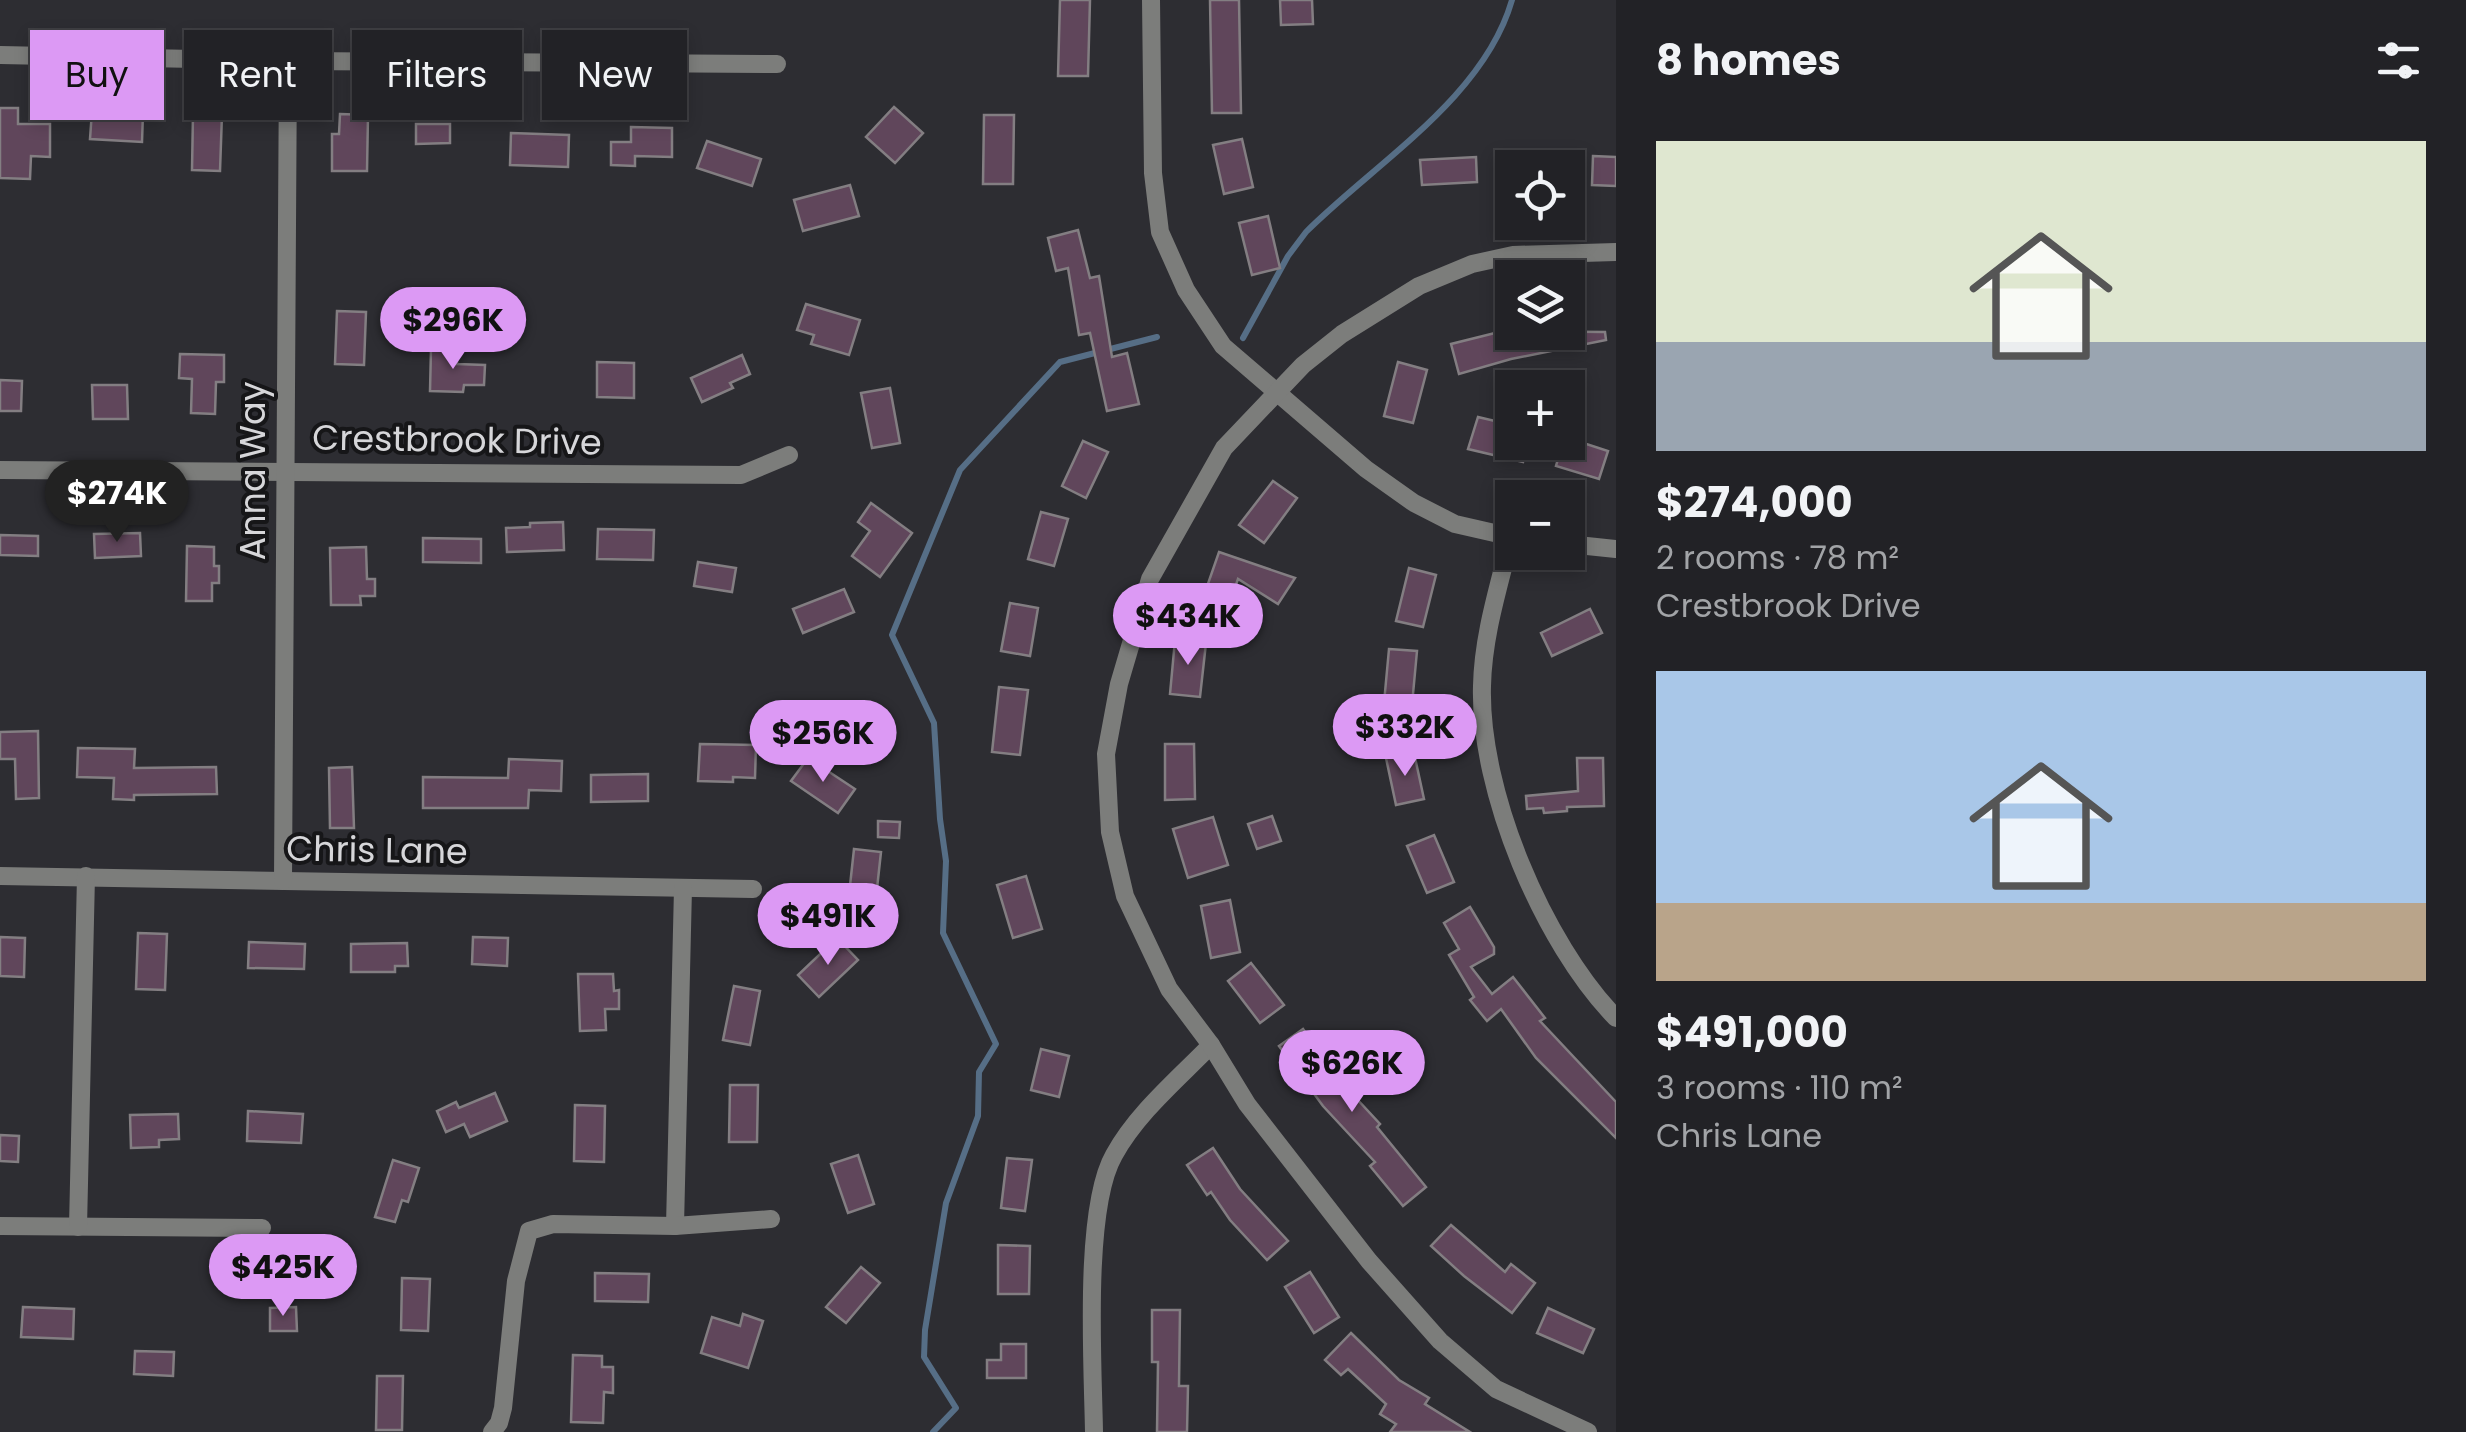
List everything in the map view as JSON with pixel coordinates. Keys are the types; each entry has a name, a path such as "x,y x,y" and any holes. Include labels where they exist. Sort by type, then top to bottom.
{"street":[{"path":"1151,0 1153,173 1160,232 1186,290 1223,346 1366,470 1414,503 1456,524 1495,533"},
{"path":"0,54 184,58"},
{"path":"332,61 777,64"},
{"name":"Anna Way","path":"282,881 288,120"},
{"path":"1588,1432 1496,1389 1440,1341 1369,1261 1248,1104 1211,1044 1169,989 1125,896 1110,832 1106,754 1118,684 1150,580 1224,448 1304,365 1342,334 1419,286 1472,264 1513,255 1616,252"},
{"name":"Crestbrook Drive","path":"0,470 741,475 789,455"},
{"path":"1585,546 1616,549"},
{"path":"1504,570 1487,636 1482,688 1488,756 1501,816 1534,894 1592,994 1616,1018"},
{"name":"Chris Lane","path":"0,876 753,889"},
{"path":"78,1227 86,876"},
{"path":"676,1226 683,888"},
{"path":"1094,1432 1092,1329 1096,1234 1108,1170 1112,1157 1139,1120 1211,1044"},
{"path":"492,1432 500,1423 503,1408 516,1281 529,1231 553,1224 676,1226 771,1219"},
{"path":"0,1226 262,1228"}],"building":[{"path":"1060,0 1090,0 1088,76 1058,76"},
{"path":"1210,0 1239,0 1241,113 1212,113"},
{"path":"1280,0 1312,0 1313,24 1281,25"},
{"path":"894,107 923,133 895,163 866,137"},
{"path":"0,108 18,108 18,124 50,124 50,157 31,156 30,179 0,178"},
{"path":"340,114 352,114 352,120 368,120 367,171 332,171 332,134 339,134"},
{"path":"984,115 1014,115 1013,184 983,184"},
{"path":"91,120 143,120 142,142 90,139"},
{"path":"193,120 222,120 220,171 192,170"},
{"path":"416,124 450,124 450,143 416,144"},
{"path":"631,127 672,128 672,157 635,156 635,166 611,165 611,142 631,142"},
{"path":"511,133 569,135 568,167 510,165"},
{"path":"1242,139 1253,187 1224,194 1213,145"},
{"path":"707,141 761,159 752,186 697,168"},
{"path":"1593,156 1616,157 1616,186 1592,185"},
{"path":"1476,157 1477,182 1422,185 1420,160"},
{"path":"850,185 859,216 803,231 794,200"},
{"path":"1268,216 1280,268 1252,275 1239,223"},
{"path":"1078,230 1090,278 1099,276 1112,357 1127,353 1139,404 1107,411 1090,333 1079,335 1068,268 1056,271 1048,238"},
{"path":"806,304 860,320 849,355 811,344 814,335 797,330"},
{"path":"337,311 366,312 364,365 335,364"},
{"path":"1585,332 1605,332 1606,340 1585,344"},
{"path":"1495,333 1495,350 1556,350 1459,374 1451,344"},
{"path":"431,349 457,350 457,364 485,365 484,385 464,385 463,392 430,391"},
{"path":"180,354 224,355 224,382 216,382 215,414 191,413 192,379 179,378"},
{"path":"742,355 750,374 730,383 733,388 702,402 691,378"},
{"path":"597,362 634,363 634,398 597,397"},
{"path":"1398,362 1427,370 1413,423 1384,416"},
{"path":"0,380 22,381 21,411 0,411"},
{"path":"92,385 127,385 128,419 93,419"},
{"path":"890,388 900,443 872,448 861,393"},
{"path":"1478,417 1495,421 1495,455 1468,449"},
{"path":"1083,441 1108,452 1086,498 1062,486"},
{"path":"1585,444 1608,451 1599,479 1556,466 1558,460 1585,460"},
{"path":"1273,481 1297,498 1264,543 1239,525"},
{"path":"871,503 912,533 880,577 852,556 870,531 858,522"},
{"path":"1041,512 1068,519 1054,566 1028,559"},
{"path":"563,522 564,550 507,552 506,528"},
{"path":"598,529 654,530 653,560 597,559"},
{"path":"140,533 141,556 95,558 94,534"},
{"path":"0,535 38,536 38,556 0,555"},
{"path":"423,538 481,539 481,563 423,562"},
{"path":"187,546 214,547 219,583 212,583 212,601 186,601"},
{"path":"366,547 367,579 375,579 375,596 360,596 361,605 331,605 330,548"},
{"path":"1219,552 1295,578 1278,604 1238,579 1227,610 1202,601"},
{"path":"698,562 736,568 732,592 694,586"},
{"path":"1409,568 1436,575 1423,627 1396,621"},
{"path":"844,589 854,612 803,633 793,609"},
{"path":"1010,603 1038,608 1030,656 1001,651"},
{"path":"1590,609 1602,633 1552,656 1541,633"},
{"path":"1175,640 1206,643 1200,697 1170,694"},
{"path":"1389,649 1417,651 1412,705 1384,703"},
{"path":"999,687 1028,690 1020,755 992,752"},
{"path":"38,731 39,798 16,799 15,759 0,759 0,732"},
{"path":"700,744 756,745 755,778 698,781"},
{"path":"1165,744 1194,744 1195,799 1165,800"},
{"path":"78,748 135,749 134,768 216,767 217,794 113,799 114,778 77,777"},
{"path":"1414,753 1424,799 1396,805 1386,758"},
{"path":"808,758 855,789 838,813 791,781"},
{"path":"1577,758 1603,758 1604,806 1567,807 1567,811 1544,813 1543,808 1527,809 1526,796 1578,791"},
{"path":"509,759 562,761 561,791 529,790 528,808 423,808 423,777 508,778"},
{"path":"352,767 354,828 330,828 329,768"},
{"path":"648,774 648,801 591,802 591,775"},
{"path":"1272,816 1281,841 1257,849 1248,824"},
{"path":"1213,817 1228,865 1188,878 1173,829"},
{"path":"878,821 900,822 899,838 878,837"},
{"path":"1434,835 1454,882 1427,893 1407,846"},
{"path":"854,849 881,852 875,907 848,904"},
{"path":"1026,876 1042,929 1013,938 997,885"},
{"path":"1230,900 1240,952 1211,958 1201,906"},
{"path":"1470,907 1494,947 1494,954 1471,967 1492,994 1513,977 1545,1018 1540,1021 1616,1102 1616,1138 1536,1058 1501,1009 1487,1021 1470,1000 1474,997 1449,955 1459,949 1444,923"},
{"path":"138,933 167,934 165,990 136,989"},
{"path":"0,937 25,938 24,977 0,976"},
{"path":"473,937 508,938 507,966 472,964"},
{"path":"837,938 858,960 819,997 798,975"},
{"path":"249,942 305,944 304,969 248,968"},
{"path":"407,943 408,966 395,966 395,972 351,972 351,944"},
{"path":"1251,963 1284,1005 1260,1023 1228,981"},
{"path":"578,974 613,974 614,991 619,990 619,1009 605,1009 606,1030 580,1031"},
{"path":"734,986 760,991 750,1045 723,1040"},
{"path":"1303,1029 1319,1052 1327,1046 1340,1064 1331,1071 1380,1124 1377,1127 1426,1187 1403,1206 1370,1166 1375,1162 1323,1106 1279,1046"},
{"path":"1041,1049 1069,1056 1059,1097 1031,1090"},
{"path":"730,1085 758,1085 757,1142 729,1142"},
{"path":"495,1093 507,1121 470,1137 464,1124 446,1132 437,1111 456,1102 459,1108"},
{"path":"575,1105 605,1106 604,1162 574,1161"},
{"path":"248,1111 303,1114 301,1143 247,1141"},
{"path":"178,1114 179,1139 159,1140 159,1147 131,1148 130,1115"},
{"path":"0,1135 19,1136 18,1162 0,1161"},
{"path":"1213,1148 1240,1189 1288,1241 1267,1260 1230,1220 1211,1192 1207,1195 1187,1165"},
{"path":"858,1155 874,1204 848,1213 831,1164"},
{"path":"1007,1158 1032,1160 1025,1211 1001,1208"},
{"path":"393,1160 419,1168 408,1202 402,1200 395,1222 375,1217"},
{"path":"1451,1225 1505,1272 1511,1264 1535,1283 1512,1313 1431,1246"},
{"path":"998,1245 1030,1246 1029,1294 998,1294"},
{"path":"861,1267 880,1283 846,1323 826,1307"},
{"path":"1310,1272 1339,1317 1314,1333 1285,1287"},
{"path":"595,1273 649,1274 648,1302 595,1301"},
{"path":"402,1278 430,1279 428,1331 401,1330"},
{"path":"23,1307 74,1309 73,1339 21,1337"},
{"path":"296,1307 297,1331 270,1331 270,1308"},
{"path":"1548,1308 1594,1329 1583,1353 1537,1333"},
{"path":"1152,1310 1180,1310 1179,1386 1188,1386 1187,1432 1157,1432 1158,1362 1152,1362"},
{"path":"743,1314 763,1321 748,1368 701,1353 712,1317 740,1326"},
{"path":"1351,1333 1399,1380 1429,1398 1425,1404 1470,1432 1390,1432 1396,1424 1380,1414 1386,1404 1348,1369 1341,1375 1325,1360"},
{"path":"1001,1344 1026,1344 1026,1378 987,1378 987,1360 1001,1360"},
{"path":"135,1351 174,1352 173,1376 134,1374"},
{"path":"573,1355 602,1356 602,1367 613,1367 613,1393 604,1392 603,1423 571,1422"},
{"path":"377,1376 403,1376 402,1430 376,1430"}],"waterway":[{"path":"1243,338 1288,256 1306,232 1453,98 1498,35 1512,0"},
{"path":"933,1432 956,1408 924,1357 925,1330 946,1203 978,1116 979,1072 996,1044 943,933 946,861 934,723 892,635 960,470 1060,362 1157,337"}]}
